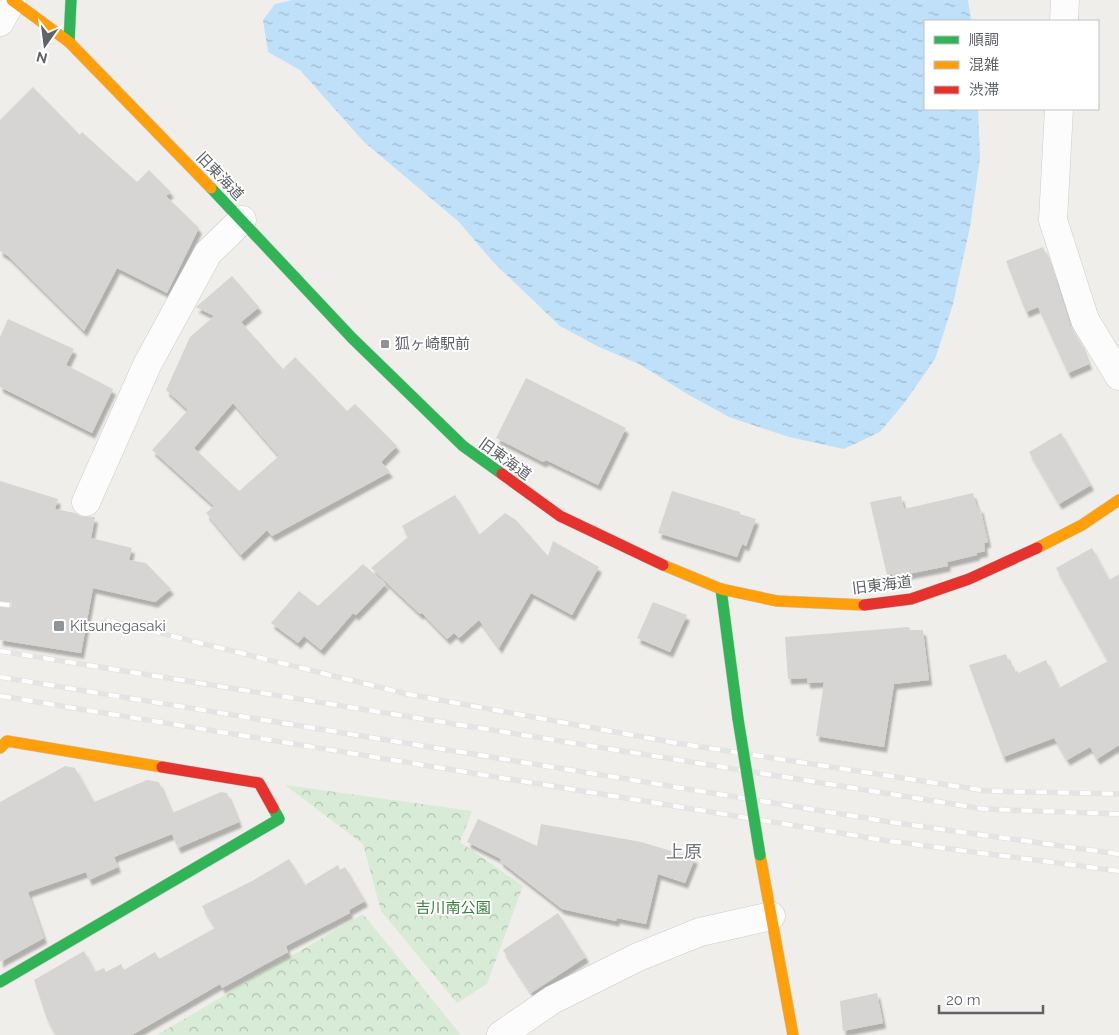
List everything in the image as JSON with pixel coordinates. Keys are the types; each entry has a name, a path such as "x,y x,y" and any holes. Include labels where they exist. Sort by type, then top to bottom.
{"street":[{"path":"0,22 12,0"},
{"name":"旧東海道","path":"12,0 68,42 242,220 352,338 463,446 560,516 653,561 721,589 777,602 860,605 911,598 969,579 1016,559 1082,525 1119,500"},
{"path":"68,42 71,0"},
{"path":"1064,20 1065,0"},
{"path":"1059,110 1053,220 1085,320 1119,376"},
{"path":"86,502 147,365 208,253 242,220"},
{"path":"721,589 738,719 760,855 793,1035"},
{"path":"0,748 7,741 259,783 279,819 0,982"},
{"path":"501,1035 552,1000 638,956 700,932 771,916"}],"green space":[{"name":"吉川南公園","path":"285,785 472,811 460,842 523,886 487,984 457,1003 381,911 363,844"},
{"name":"吉川南公園","path":"363,914 461,1035 157,1035"}],"water":[{"path":"293,0 968,0 971,20 924,20 924,110 978,110 980,158 970,227 953,304 935,359 905,402 880,432 844,449 789,437 729,417 639,364 599,347 560,326 494,263 459,222 364,142 300,70 268,52 263,20 275,4"}],"building":[{"path":"33,87 80,135 82,132 137,182 149,170 171,192 166,196 199,228 167,293 117,268 84,331 8,256 0,251 0,120"},
{"path":"1043,247 1055,276 1070,325 1081,344 1089,364 1068,373 1038,307 1026,312 1006,261"},
{"path":"232,276 259,307 241,322 283,369 295,357 347,411 355,404 397,446 381,462 390,472 272,536 267,530 241,555 206,513 214,506 152,450 188,410 166,390 190,337 214,316 196,307","holes":["233,403 279,456 239,491 194,448"]},
{"path":"8,319 74,349 66,365 113,389 92,433 0,387 0,337"},
{"path":"526,378 626,428 598,485 546,460 543,462 496,438"},
{"path":"1061,433 1091,485 1059,504 1029,452"},
{"path":"0,481 58,499 55,509 75,513 80,516 95,517 91,538 132,548 129,560 146,563 171,589 155,602 93,588 81,653 0,640"},
{"path":"672,491 740,512 740,514 756,519 746,546 742,544 737,557 658,533"},
{"path":"973,493 977,508 980,507 988,542 984,543 985,551 977,553 977,555 947,562 948,566 893,577 892,574 887,575 870,502 901,496 904,509"},
{"path":"455,495 479,535 505,513 516,520 548,556 553,541 599,567 572,615 531,593 499,648 479,620 459,638 454,633 447,639 422,613 420,614 371,568 408,537 402,526"},
{"path":"1092,548 1109,580 1119,574 1119,745 1097,759 1090,747 1067,760 1054,738 1003,757 969,665 1006,654 1011,667 1014,666 1016,674 1046,660 1059,688 1108,661 1056,568"},
{"path":"363,564 386,584 356,615 353,613 321,650 304,636 298,643 271,623 299,591 318,606"},
{"path":"653,602 687,615 670,652 637,638"},
{"path":"909,627 910,630 923,630 929,680 894,684 884,747 816,736 824,682 807,683 807,678 788,679 785,637"},
{"path":"65,766 75,768 94,802 147,780 159,782 172,813 221,792 227,793 239,822 178,848 172,834 114,857 118,867 89,880 86,872 28,892 44,938 0,962 0,802"},
{"path":"478,819 537,846 541,824 641,842 695,858 685,883 658,874 646,924 617,918 616,921 562,909 500,861 501,859 467,842"},
{"path":"289,859 305,885 338,865 340,870 345,867 365,901 349,910 350,913 286,946 288,952 222,988 220,984 132,1035 56,1035 47,1019 34,980 84,951 95,972 104,968 106,972 121,964 124,970 155,952 159,959 215,928 202,906 252,881"},
{"path":"558,913 586,957 531,993 503,950"},
{"path":"877,993 883,1023 843,1031 840,1001"}],"railway":[{"path":"0,604 9,605"},
{"path":"107,620 407,694 676,743 987,791 1119,794"},
{"path":"0,651 984,809 1119,814"},
{"path":"0,677 890,822 1119,854"},
{"path":"0,696 889,841 1119,871"}],"traffic: fast":[{"path":"69,42 71,0"},
{"path":"211,188 352,338 463,446 502,474"},
{"path":"721,589 738,719"},
{"path":"738,719 760,855"},
{"path":"0,982 279,819 273,808"}],"traffic: slow":[{"path":"12,0 69,42 211,188"},
{"path":"1037,548 1082,525 1119,500"},
{"path":"663,565 721,589 777,601 864,605"},
{"path":"0,748 7,741 162,767"},
{"path":"760,855 793,1035"}],"traffic: jam":[{"path":"502,474 560,516 663,565"},
{"path":"864,605 911,599 969,579 1037,548"},
{"path":"162,767 259,783 273,808"}],"place":[{"name":"狐ヶ崎駅前","path":"385,344"},
{"name":"Kitsunegasaki","path":"59,626"}],"district":[{"name":"上原","path":"684,851"}]}
